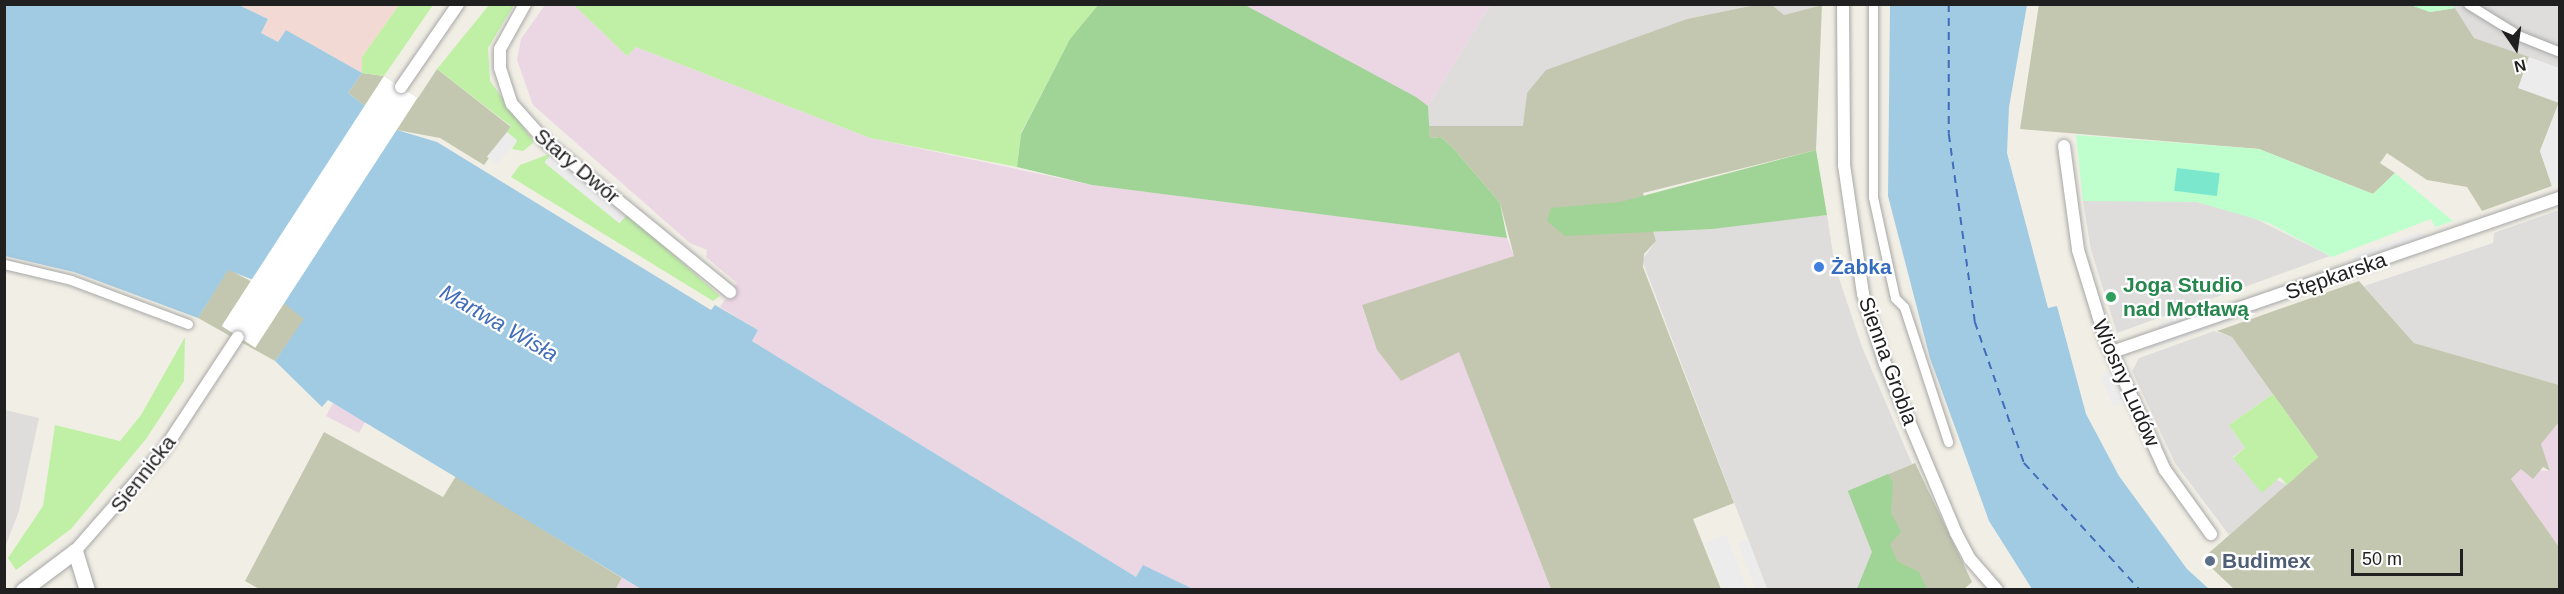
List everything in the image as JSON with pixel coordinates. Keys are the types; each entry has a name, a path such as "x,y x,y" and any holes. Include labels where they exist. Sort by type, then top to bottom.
{"street":[{"path":"401,87 458,4"},
{"name":"Stary Dwór","path":"525,4 500,49 504,85 517,111 545,141 729,292"},
{"name":"Sienna Grobla","path":"1844,4 1844,165 1863,294 1885,364 1956,533 1970,559 1997,590"},
{"path":"1873,4 1874,197 1895,298 1904,307 1948,442"},
{"path":"2468,4 2559,52"},
{"name":"Wiosny Ludów","path":"2064,146 2078,250 2112,352 2165,470 2211,534"},
{"name":"Stępkarska","path":"2112,352 2559,198"},
{"path":"4,264 71,280 188,324"},
{"name":"Siennicka","path":"23,590 75,551 162,451 238,337"},
{"path":"75,551 87,590"}],"shaded area":[{"path":"2039,4 2410,4 2430,12 2455,8 2474,38 2529,57 2519,88 2559,102 2540,151 2552,186 2482,211 2467,187 2427,180 2387,153 2380,163 2395,173 2373,194 2259,149 2020,129"},
{"path":"239,5 399,5 362,57 362,73 286,30 278,42 261,33 268,19"},
{"path":"545,5 574,5 627,56 636,47 870,138 1092,185 1507,238 1514,256 1362,306 1377,350 1401,381 1459,351 1551,589 1193,589 1143,566 1136,577 752,341 758,330 720,307 737,283 706,257 707,250 690,243 533,105 517,60 521,39"},
{"path":"1245,5 1490,5 1428,106"},
{"path":"1490,5 1755,5 1687,19 1527,93 1524,126 1429,126 1428,106"},
{"path":"1755,5 1772,5 1784,15 1822,5 1816,150 1643,193 1656,241 1644,254 1643,267 1734,503 1693,519 1721,589 1551,589 1459,352 1401,381 1377,350 1362,305 1514,256 1500,203 1454,149 1441,137 1430,138 1429,126 1523,126 1527,93 1546,70 1687,19"},
{"path":"1772,5 1822,5 1784,15"},
{"path":"2410,5 2559,5 2559,68 2474,38 2455,8 2430,12"},
{"path":"2529,57 2559,68 2559,103 2518,88"},
{"path":"437,69 511,127 484,165 440,138 397,130 348,93 362,73 384,76 418,98"},
{"path":"2559,103 2559,184 2552,186 2540,151"},
{"path":"507,132 517,140 497,165 487,157"},
{"path":"552,153 627,214 620,223 544,162"},
{"path":"2148,198 2197,202 2250,216 2330,256 2117,333 2091,250 2083,201"},
{"path":"2559,210 2559,385 2414,343 2364,286 2493,243 2494,233"},
{"path":"1827,215 1835,266 1862,347 1912,464 1849,491 1872,552 1857,589 1767,589 1642,260 1656,241 1654,232"},
{"path":"2419,232 2427,236 2353,262 2356,254"},
{"path":"2420,250 2421,253 2250,314 2253,308"},
{"path":"228,269 286,300 305,319 275,361 198,318"},
{"path":"2359,281 2414,343 2559,385 2559,422 2541,444 2550,471 2543,467 2533,479 2521,469 2511,479 2559,547 2559,589 2234,589 2202,559 2318,457 2232,337 2217,331"},
{"path":"2211,305 2218,309 2157,330 2160,323"},
{"path":"2226,319 2231,321 2147,350 2146,346"},
{"path":"2214,331 2232,337 2273,394 2229,425 2245,448 2233,457 2287,485 2229,535 2175,463 2132,371 2139,358"},
{"path":"2111,371 2124,402 2113,407 2100,376"},
{"path":"333,403 365,422 359,433 326,416"},
{"path":"5,410 39,418 19,511 5,547"},
{"path":"2559,422 2559,547 2511,479 2521,469 2550,471 2541,444"},
{"path":"324,432 443,497 456,476 622,578 615,590 261,590 245,581"},
{"path":"1915,463 1972,582 1964,589 1857,589 1872,552 1848,491"},
{"path":"1726,534 1747,589 1723,589 1705,543"},
{"path":"1748,539 1767,588 1756,590 1738,543"},
{"path":"622,578 641,589 615,590"}],"green space":[{"path":"399,5 433,5 384,76 362,73 362,57"},
{"path":"489,5 514,5 488,48 490,81 534,142 523,151 512,149 517,141 507,132 511,126 437,69"},
{"path":"574,5 1098,5 1070,39 1021,133 1017,167 870,138 636,47 627,56"},
{"path":"1098,5 1245,5 1416,97 1428,106 1430,138 1441,137 1454,149 1500,203 1507,238 1092,185 1017,167 1021,134 1070,39"},
{"path":"2410,5 2450,5 2455,8 2430,12"},
{"path":"2076,135 2259,149 2373,194 2395,173 2453,221 2435,227 2431,219 2332,257 2269,223 2197,202 2083,201"},
{"path":"1816,150 1827,215 1712,229 1565,236 1547,221 1551,208 1620,202"},
{"path":"552,153 545,163 619,223 627,214 720,296 713,301 511,177 520,165"},
{"path":"2177,168 2220,173 2217,196 2174,191"},
{"path":"185,337 184,381 146,439 71,529 16,570 8,558 43,506 55,425 120,441 141,415"},
{"path":"2273,394 2318,457 2287,485 2280,477 2262,493 2233,458 2245,448 2229,425"},
{"path":"1888,474 1893,482 1891,513 1901,532 1890,544 1897,561 1919,572 1927,589 1857,589 1872,552 1848,491"}],"water":[{"name":"Martwa Wisła","path":"5,5 239,5 268,19 261,33 278,42 286,30 362,73 348,93 397,130 437,142 711,310 715,305 758,330 752,341 1136,577 1143,565 1193,589 641,589 328,400 322,407 275,361 304,319 256,281 228,270 198,318 74,272 5,256"},
{"path":"1890,5 2027,5 2009,107 2007,153 2048,308 2057,306 2086,414 2119,476 2187,569 2209,589 2032,589 1989,521 1930,358 1888,196"}],"pier":[{"path":"384,76 418,98 255,348 222,326"}],"ferry route":[{"path":"1949,4 1949,134 1975,322 2024,463 2140,590"}],"place":[{"name":"Żabka","path":"1819,267"},
{"name":"Joga Studio nad Motławą","path":"2111,297"},
{"name":"Budimex","path":"2210,561"}]}
